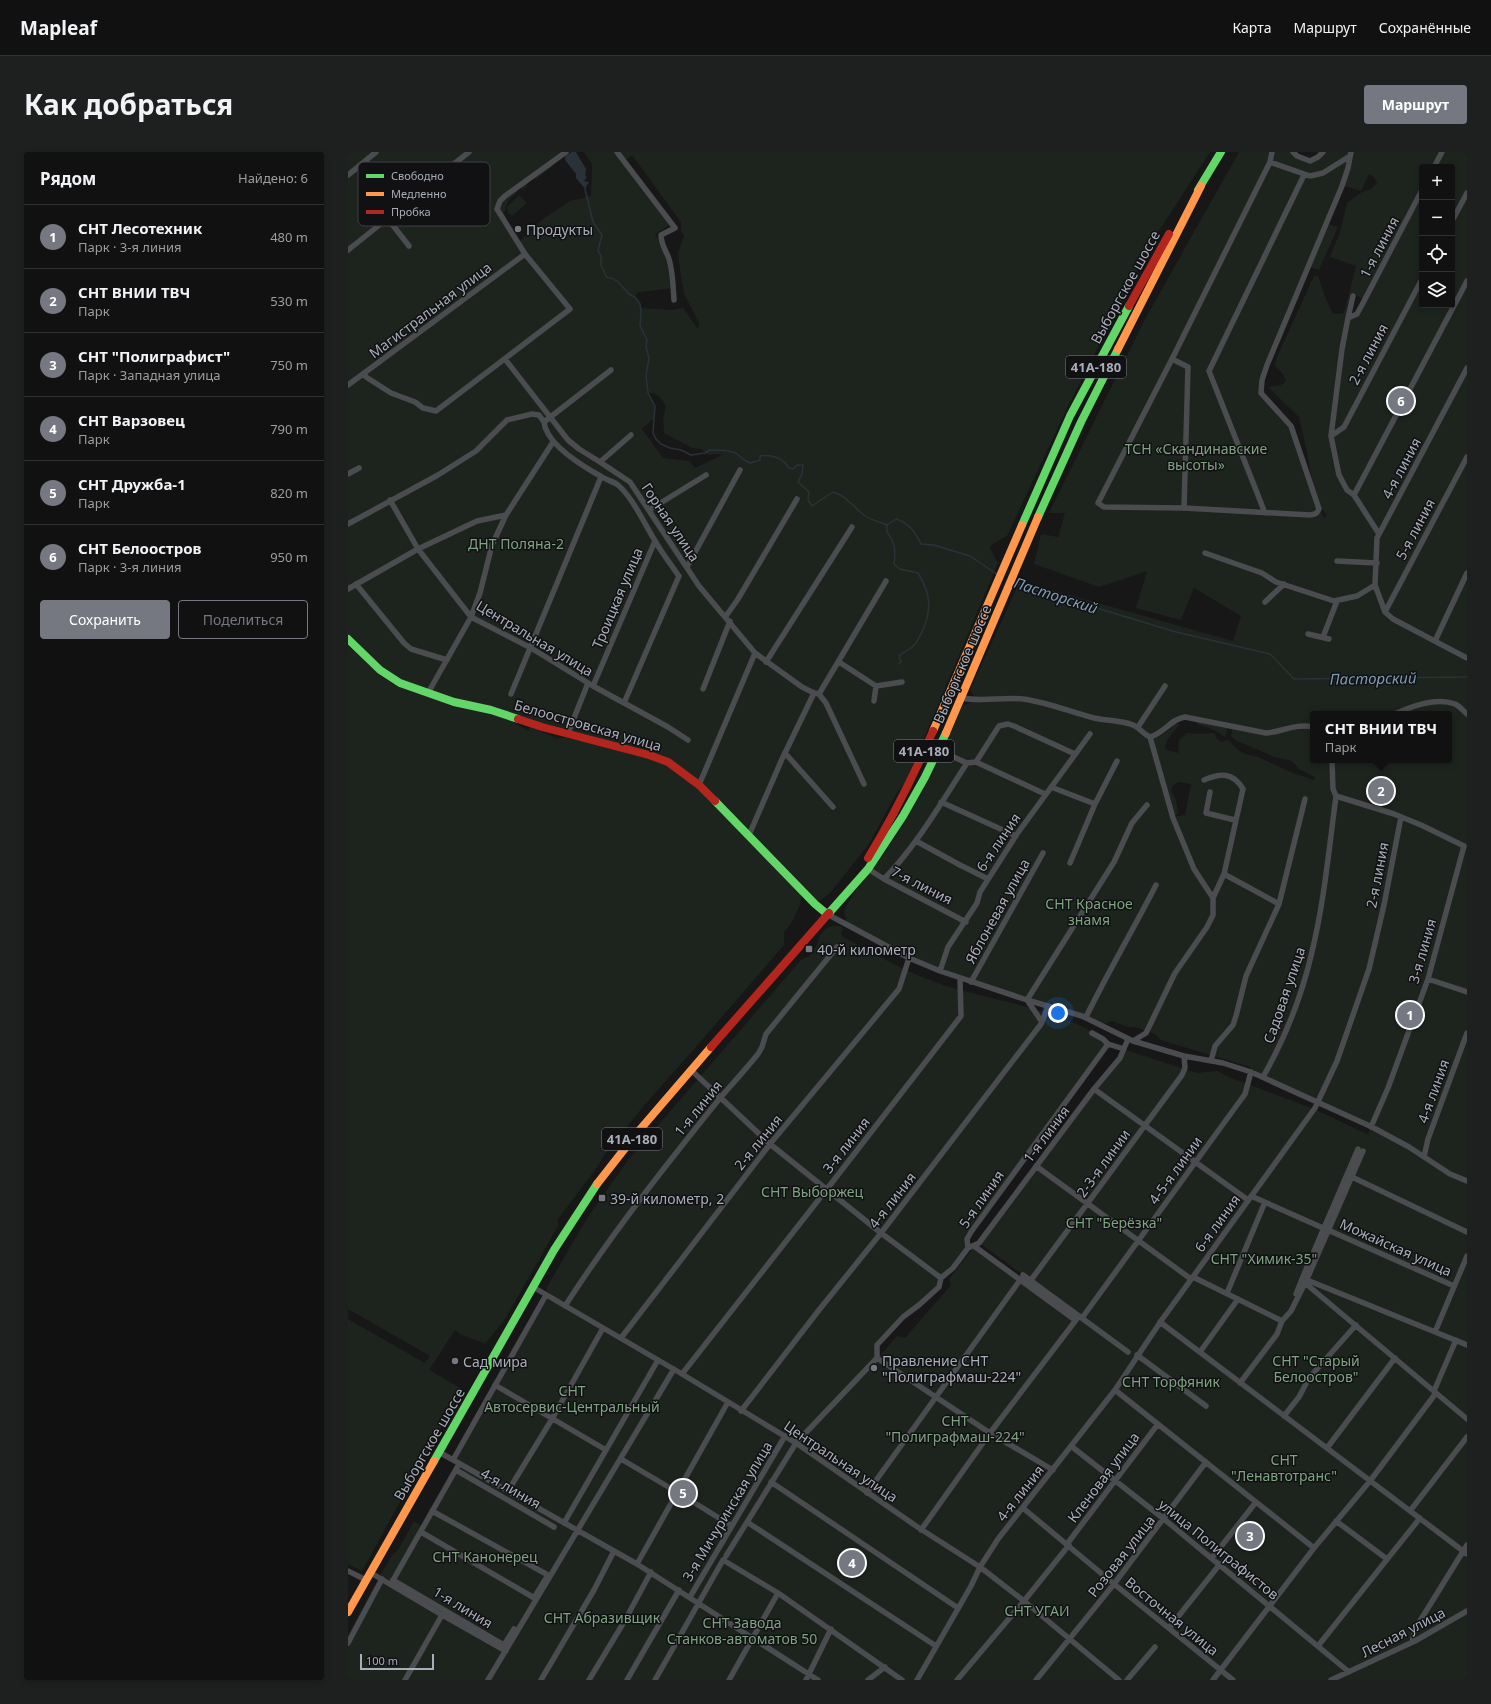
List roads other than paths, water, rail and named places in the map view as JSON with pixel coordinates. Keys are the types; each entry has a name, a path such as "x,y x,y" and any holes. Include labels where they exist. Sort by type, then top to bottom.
{"main road":[{"name":"Выборгское шоссе","path":"842,897 879,842 904,795 1067,423 1158,254 1221,152"},
{"name":"Выборгское шоссе","path":"827,914 868,869 903,816 938,750 962,698 1081,422 1201,186"},
{"name":"Белоостровская улица","path":"348,640 380,670 400,683 454,702 491,710 542,727 659,758 668,762 699,785 815,904 827,914"},
{"name":"41А-180","path":"533,1288 578,1212 633,1138 827,914"},
{"name":"Выборгское шоссе","path":"368,1576 533,1288"},
{"name":"41А-180","path":"348,1612 368,1576"}],"street":[{"path":"364,162 376,152"},
{"path":"456,162 469,152"},
{"path":"364,374 366,377 391,393 415,402 423,408 436,411 570,309 525,254 497,210 500,202 505,196 566,152"},
{"path":"617,152 675,228 661,235 661,241 668,258 672,277 674,300"},
{"path":"1272,152 1270,162 1172,359 1098,502 1104,507 1184,508 1265,513 1315,514 1319,509 1291,426 1261,393 1261,387 1267,365 1342,186 1351,154"},
{"path":"1293,152 1297,156 1310,161 1318,157 1323,152"},
{"path":"1436,164 1442,152"},
{"path":"1270,162 1310,176 1323,173 1351,154"},
{"path":"348,175 358,167"},
{"path":"1265,513 1209,371 1304,175"},
{"path":"1455,215 1467,193"},
{"name":"1-я линия","path":"1348,318 1356,314 1419,196"},
{"path":"348,250 379,226"},
{"path":"393,226 409,246"},
{"name":"Магистральная улица","path":"348,385 525,254"},
{"path":"1354,495 1467,281"},
{"name":"2-я линия","path":"1331,436 1344,427 1419,285"},
{"path":"1353,296 1342,349 1331,436 1339,475 1347,490 1354,495 1380,534"},
{"name":"Горная улица","path":"505,359 568,440 579,449 630,482 699,586 755,653 766,662 816,694"},
{"path":"1172,359 1188,368 1184,508"},
{"name":"4-я линия","path":"1375,585 1377,538 1467,368"},
{"path":"544,422 611,370"},
{"path":"348,524 438,475 476,451 507,420 532,414 539,415 544,422 544,427 553,442 564,452 601,477 619,486 634,505 678,576 624,703"},
{"path":"600,462 631,435"},
{"path":"428,693 471,617 480,593 492,545 506,515 553,442"},
{"name":"5-я линия","path":"1385,612 1467,457"},
{"path":"348,474 359,468"},
{"path":"687,567 740,470"},
{"path":"650,510 706,475"},
{"path":"511,694 601,477"},
{"path":"703,689 728,619 738,599 797,499"},
{"name":"Центральная улица","path":"390,500 418,549 471,617 531,648 591,685 668,727 688,740"},
{"path":"348,589 418,549 477,521 506,515"},
{"path":"766,662 852,527"},
{"name":"Троицкая улица","path":"568,733 655,541"},
{"path":"1205,553 1262,573 1276,582 1334,601 1357,596 1375,585 1385,612 1393,619 1467,658"},
{"path":"1337,561 1377,563"},
{"path":"1435,641 1467,574"},
{"path":"748,835 785,753 816,694 839,662 886,581"},
{"path":"356,584 404,643 411,649 447,660"},
{"path":"1265,602 1284,584"},
{"path":"1308,634 1326,638 1337,600"},
{"path":"699,785 755,653"},
{"path":"839,662 876,686 902,682"},
{"path":"874,701 876,686"},
{"path":"1138,727 1165,686"},
{"path":"816,694 826,703 864,784"},
{"path":"962,698 970,700 1001,698 1029,700 1051,704 1093,718 1122,722 1138,727 1145,735 1150,737 1160,733 1177,719 1184,717 1266,733 1295,726 1310,727"},
{"path":"1402,711 1436,702 1455,704 1467,714"},
{"path":"976,762 999,726 1008,724 1075,754"},
{"name":"6-я линия","path":"940,971 948,948 966,922 977,903 980,892 988,879 1045,794 1090,734"},
{"path":"1150,737 1173,818 1194,869 1213,898"},
{"path":"938,750 967,763 976,762 1045,794"},
{"path":"785,753 833,807"},
{"path":"1070,863 1095,804 1117,761"},
{"path":"884,879 916,841 967,763"},
{"name":"Садовая улица","path":"1263,1077 1277,1053 1299,996 1311,956 1319,918 1336,796 1333,789 1332,763"},
{"path":"1130,1040 1146,1032 1175,973 1207,927 1213,915 1213,898 1224,874 1235,820 1243,791 1241,784 1229,776 1219,775 1204,780"},
{"path":"1051,787 1095,804"},
{"path":"1210,792 1206,813 1235,820"},
{"path":"1336,796 1401,817 1466,845"},
{"path":"1211,1061 1214,1046 1233,1025 1246,976 1279,904 1305,799"},
{"path":"941,802 1016,836"},
{"path":"1027,1000 1114,862 1132,823 1147,805"},
{"name":"2-я линия","path":"1318,1103 1337,1061 1369,969 1401,817"},
{"path":"916,841 988,879"},
{"name":"3-я линия","path":"1371,1127 1393,1074 1428,979 1466,845"},
{"name":"Яблоневая улица","path":"971,982 1043,853"},
{"name":"7-я линия","path":"868,869 966,922"},
{"path":"1224,874 1279,904"},
{"path":"1086,1017 1111,966 1133,929 1156,885"},
{"path":"1209,891 1216,890"},
{"path":"827,914 909,958 940,971 1027,1000 1086,1017 1130,1040 1184,1056 1224,1063 1263,1077 1371,1127 1424,1157 1450,1174 1467,1181"},
{"name":"1-я линия","path":"565,1306 609,1242 721,1098 758,1054 766,1034 837,947"},
{"name":"2-я линия","path":"621,1338 770,1144 899,989 909,958"},
{"name":"3-я линия","path":"682,1374 827,1190 961,1016 960,978"},
{"path":"1428,979 1467,992"},
{"path":"1027,1000 1042,1022"},
{"name":"4-я линия","path":"741,1411 881,1233 1042,1022 1048,1006"},
{"path":"1092,1033 1103,1039 1108,1044 1124,1049"},
{"name":"4-я линия","path":"1424,1157 1428,1139 1467,1034"},
{"name":"1-я линия","path":"974,1246 1094,1089 1120,1058 1130,1040"},
{"name":"5-я линия","path":"877,1358 877,1345 904,1317 939,1286 941,1278 974,1246 967,1239 1108,1044"},
{"name":"2-3-я линии","path":"1031,1280 1182,1075 1185,1068 1184,1056"},
{"path":"691,1070 770,1144 881,1233 941,1278"},
{"name":"4-5-я линии","path":"1079,1318 1245,1094 1251,1072"},
{"name":"Можайская улица","path":"1094,1089 1195,1162 1250,1198 1266,1202 1454,1286"},
{"name":"6-я линия","path":"1136,1356 1318,1103"},
{"path":"1240,1383 1277,1334 1282,1321 1291,1310 1305,1281 1326,1229 1361,1150 1352,1177 1326,1229 1314,1251"},
{"path":"1036,1166 1192,1278 1227,1293 1282,1321"},
{"path":"1352,1177 1467,1232"},
{"path":"1227,1293 1266,1202"},
{"path":"974,1246 1022,1277 1128,1352"},
{"path":"1435,1332 1467,1256"},
{"path":"1294,1298 1305,1281 1307,1267"},
{"path":"1022,1277 1031,1280 1079,1318"},
{"path":"867,1493 1022,1277"},
{"path":"1305,1281 1467,1419"},
{"path":"1305,1281 1467,1345"},
{"name":"Центральная улица","path":"533,1288 674,1369 741,1411 796,1442 921,1530 980,1567 1071,1639 1119,1680"},
{"path":"453,1460 546,1295"},
{"path":"1200,1352 1238,1299"},
{"path":"921,1530 990,1433 1079,1318"},
{"path":"1160,1322 1465,1552"},
{"path":"1284,1416 1299,1397 1309,1378 1356,1325"},
{"path":"508,1491 552,1419 603,1328"},
{"path":"1213,1680 1314,1548 1370,1481 1435,1392 1456,1340"},
{"path":"1136,1356 1206,1406"},
{"name":"4-я линия","path":"917,1680 980,1567 998,1539 1115,1390 1136,1356"},
{"path":"655,1680 724,1558 796,1442 877,1358 990,1433 1053,1470"},
{"path":"1326,1448 1395,1358"},
{"path":"564,1523 658,1360"},
{"path":"488,1680 674,1369"},
{"path":"495,1385 606,1450"},
{"path":"1115,1390 1314,1548"},
{"path":"637,1564 728,1402"},
{"name":"Кленовая улица","path":"957,1680 1024,1601 1068,1545 1158,1424"},
{"name":"3-я Мичуринская улица","path":"690,1597 785,1436"},
{"path":"1410,1511 1467,1437"},
{"name":"улица Полиграфистов","path":"1071,1446 1220,1564 1349,1672"},
{"path":"439,1452 651,1572 818,1680"},
{"path":"621,1459 732,1526"},
{"name":"Розовая улица","path":"1036,1680 1071,1639 1114,1584 1206,1462"},
{"path":"392,1582 459,1464"},
{"name":"4-я линия","path":"456,1470 554,1527"},
{"path":"771,1482 958,1608"},
{"path":"1212,1558 1256,1502"},
{"name":"Восточная улица","path":"1023,1508 1233,1680"},
{"path":"432,1511 548,1575 536,1599"},
{"path":"1318,1646 1420,1518"},
{"path":"1336,1521 1387,1559"},
{"path":"746,1522 936,1646"},
{"path":"420,1532 536,1599"},
{"path":"1412,1642 1416,1629 1465,1552 1467,1545"},
{"path":"541,1680 594,1590 614,1551"},
{"path":"724,1558 831,1629 902,1680"},
{"path":"1169,1628 1220,1564"},
{"path":"348,1571 392,1582 442,1615 506,1651"},
{"path":"589,1680 624,1622 651,1572"},
{"path":"348,1643 382,1579"},
{"name":"1-я линия","path":"392,1582 504,1645 514,1629"},
{"path":"627,1680 678,1590"},
{"path":"729,1680 778,1593"},
{"name":"Лесная улица","path":"1331,1680 1412,1642 1467,1611"},
{"path":"405,1680 442,1615"},
{"path":"806,1680 831,1629"},
{"path":"1127,1680 1154,1647"},
{"path":"868,1680 885,1667"}],"waterway":[{"name":"Пасторский","path":"585,189 593,222 602,235 598,250 601,256 601,265 607,278 612,278 618,282 629,294 636,298 640,304 640,326 647,340 646,347 649,358 646,376 648,393 655,406 653,433 661,444 670,448 681,450 691,455 705,453 710,450 724,450 735,453 750,463 760,460 760,456 768,456 780,459 789,468 793,469 797,465 803,465 802,474 798,482 809,492 808,500 812,506 833,492 846,499 866,517 887,525 896,519 901,521 911,528 921,544 934,545 970,556 998,575"},
{"path":"887,526 887,532 894,547 894,564 900,569 918,573 926,588 929,602 929,609 922,632 915,644 899,656 901,662 898,664"},
{"name":"Пасторский","path":"1014,583 1176,632 1270,654 1294,679 1467,677"}],"place":[{"name":"Продукты","path":"518,229"},
{"name":"СНТ Белоостров","path":"1401,401"},
{"name":"СНТ ВНИИ ТВЧ","path":"1381,791"},
{"name":"40-й километр","path":"809,949"},
{"name":"СНТ Лесотехник","path":"1410,1015"},
{"name":"39-й километр, 2","path":"602,1198"},
{"name":"Сад мира","path":"455,1361"},
{"name":"Правление СНТ \"Полиграфмаш-224\"","path":"874,1368"},
{"name":"СНТ Дружба-1","path":"683,1493"},
{"name":"СНТ \"Полиграфист\"","path":"1250,1536"},
{"name":"СНТ Варзовец","path":"852,1563"}],"park label":[{"name":"ТСН «Скандинавские высоты»","path":"1196,456"},
{"name":"ДНТ Поляна-2","path":"516,543"},
{"name":"СНТ Красное знамя","path":"1089,912"},
{"name":"СНТ Выборжец","path":"812,1191"},
{"name":"СНТ \"Берёзка\"","path":"1114,1222"},
{"name":"СНТ \"Химик-35\"","path":"1264,1258"},
{"name":"СНТ \"Старый Белоостров\"","path":"1316,1368"},
{"name":"СНТ Торфяник","path":"1171,1381"},
{"name":"СНТ Автосервис-Центральный","path":"572,1398"},
{"name":"СНТ \"Полиграфмаш-224\"","path":"955,1428"},
{"name":"СНТ \"Ленавтотранс\"","path":"1284,1468"},
{"name":"СНТ Канонерец","path":"485,1556"},
{"name":"СНТ УГАИ","path":"1037,1610"},
{"name":"СНТ Абразивщик","path":"602,1617"},
{"name":"СНТ Завода Станков-автоматов 50","path":"742,1630"}]}
